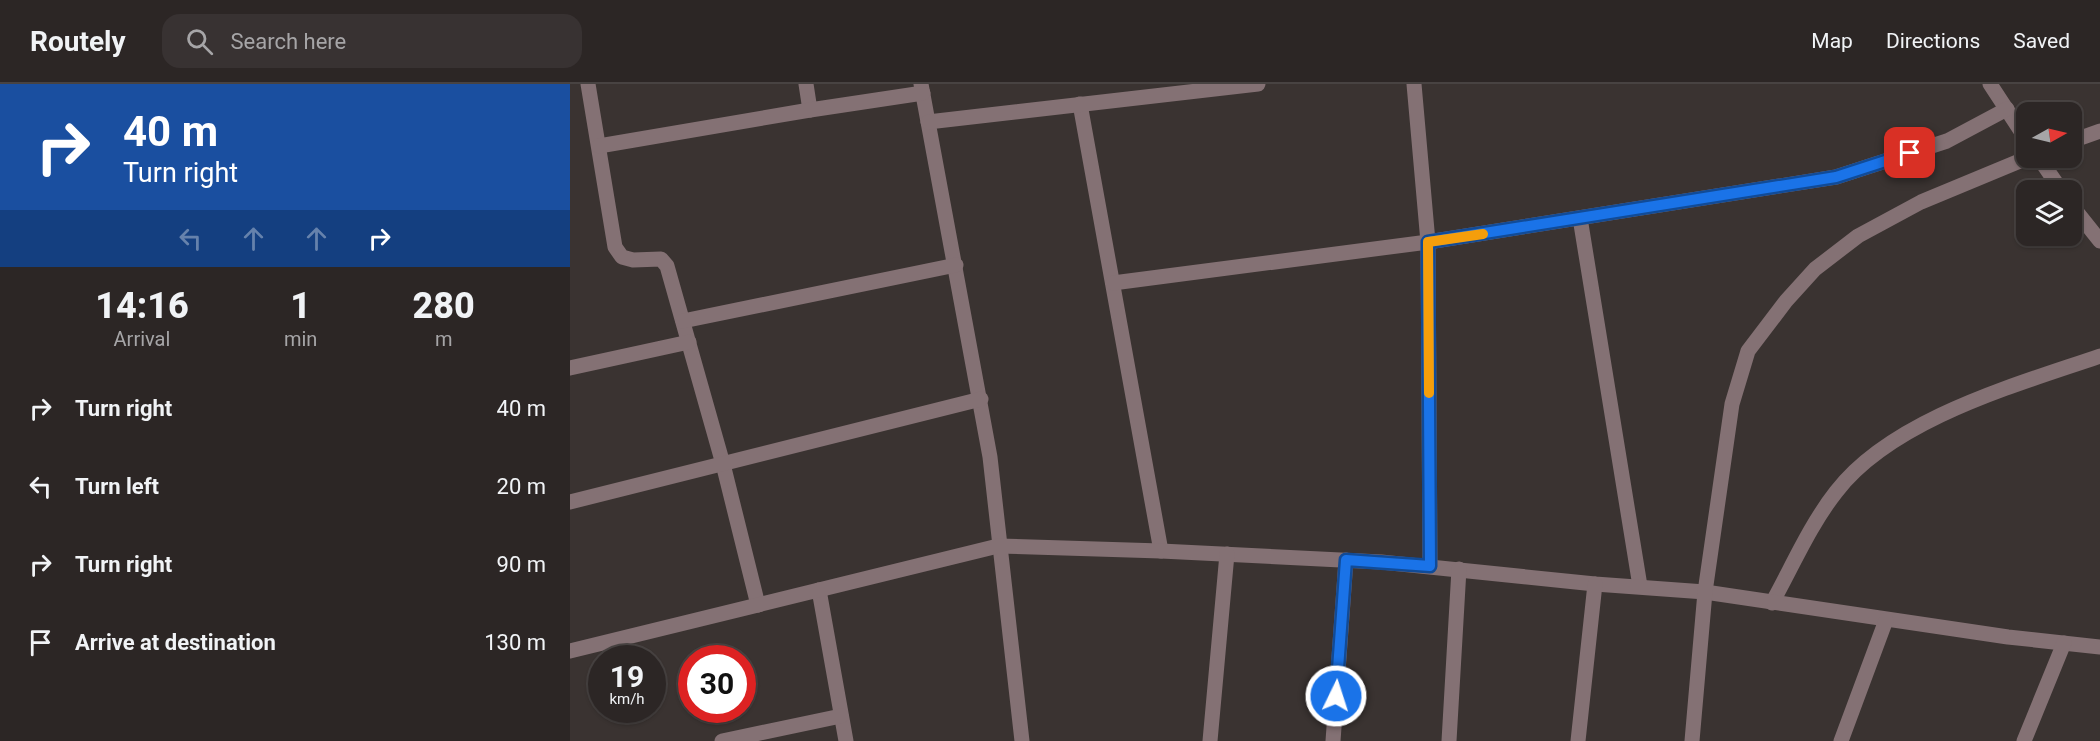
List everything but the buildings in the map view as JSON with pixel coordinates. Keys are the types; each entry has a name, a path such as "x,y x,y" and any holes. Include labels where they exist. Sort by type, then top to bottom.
{"street":[{"path":"588,84 615,247 622,257 633,260 661,259 668,266 723,464 758,605"},
{"path":"806,84 810,110"},
{"path":"928,122 1258,84"},
{"path":"1414,84 1428,242 1430,566"},
{"path":"1990,84 2016,123"},
{"path":"599,147 922,89 990,457 998,546 1022,741"},
{"path":"1080,104 1161,551"},
{"path":"1113,283 1428,242 1836,177 1947,141 2007,109"},
{"path":"2082,137 2100,131"},
{"path":"1692,741 1705,592 1732,404 1748,351 1786,300 1815,269 1858,236 1921,202 2016,162"},
{"path":"1580,218 1640,586"},
{"path":"2082,218 2100,241"},
{"path":"683,321 956,265"},
{"path":"570,368 689,342"},
{"path":"1772,603 1835,493 1859,466 1896,440 1948,412 2018,384 2100,356"},
{"path":"570,502 981,399"},
{"path":"570,651 998,546 1227,554 1430,566 1595,584 1705,592 1886,620 2100,646"},
{"path":"1210,741 1227,554"},
{"path":"1333,741 1346,560"},
{"path":"1449,741 1460,569"},
{"path":"1578,741 1595,584"},
{"path":"819,590 846,741"},
{"path":"1841,741 1886,620"},
{"path":"2024,741 2064,643"},
{"path":"722,741 842,716"}],"slow traffic":[{"path":"1429,393 1428,242 1483,234"}],"route":[{"path":"1336,696 1346,560 1430,566 1428,242 1836,177 1910,153"}]}
